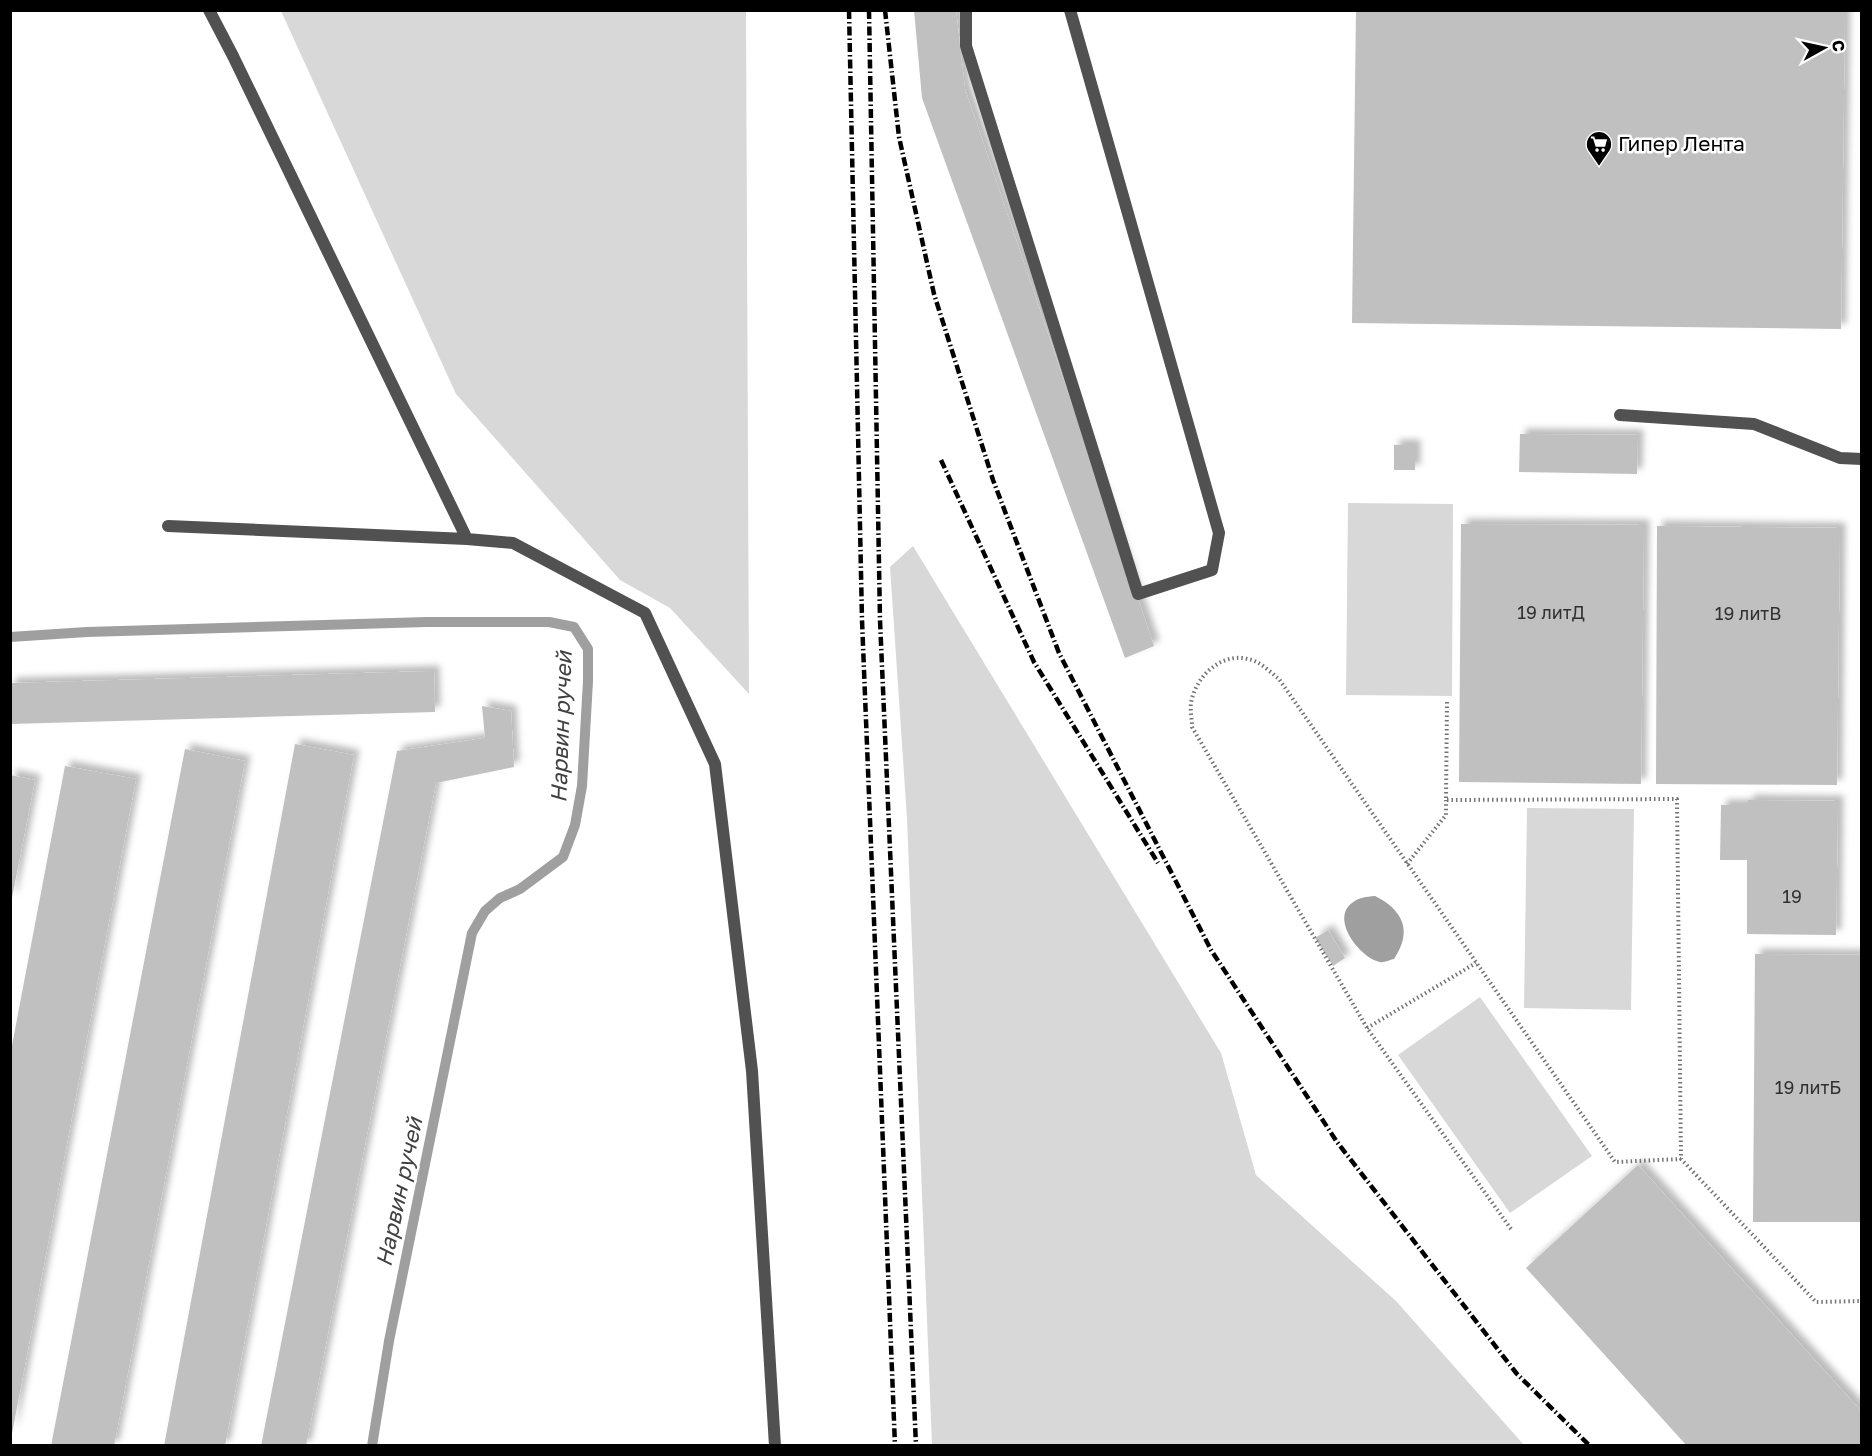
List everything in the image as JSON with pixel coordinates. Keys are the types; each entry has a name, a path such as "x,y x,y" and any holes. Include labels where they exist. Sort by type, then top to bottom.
{"lane":[{"path":"209,10 467,539"},
{"path":"966,10 966,46 1138,594 1212,570 1219,533 1070,10"},
{"path":"1620,415 1754,424 1840,458 1862,459"},
{"path":"168,525 513,543 645,613 715,764 752,1071 775,1446"}],"path":[{"path":"1511,1229 1367,1028 1192,727 1191,705 1197,682 1212,667 1228,660 1247,658 1262,665 1279,679 1615,1162 1681,1159"},
{"path":"1407,864 1446,815 1447,702"},
{"path":"1446,800 1677,799 1681,1159 1816,1302 1862,1301"},
{"path":"1367,1028 1476,963"}],"shaded area":[{"path":"281,11 746,11 749,694 670,608 620,580 456,394"},
{"path":"1348,503 1453,504 1452,696 1346,695"},
{"path":"913,546 1221,1053 1256,1175 1396,1301 1524,1445 932,1445 907,818 890,567"},
{"path":"1527,808 1634,809 1631,1010 1524,1008"},
{"path":"1375,896 1398,915 1404,930 1400,949 1394,959 1383,962 1372,959 1357,946 1350,937 1344,918 1346,910 1352,903"},
{"path":"1480,997 1592,1156 1510,1213 1398,1055"}],"building":[{"path":"914,10 956,10 965,89 1154,646 1125,658 922,98"},
{"name":"Гипер Лента","path":"1356,10 1845,10 1841,329 1352,323"},
{"path":"1520,434 1638,435 1637,474 1519,472"},
{"path":"1394,445 1415,445 1415,470 1394,470"},
{"path":"1461,524 1644,525 1641,784 1459,782"},
{"path":"1657,526 1840,528 1837,785 1656,784"},
{"path":"434,671 435,712 10,724 10,683"},
{"path":"482,706 511,711 514,767 436,783 306,1446 261,1446 397,751 485,738"},
{"path":"295,744 354,755 225,1446 164,1446"},
{"path":"185,749 245,761 114,1446 51,1446"},
{"path":"65,766 136,779 12,1434 10,1056"},
{"path":"10,775 35,780 12,898 10,897"},
{"path":"1748,800 1838,801 1836,935 1747,934 1747,860 1720,860 1721,805 1748,805"},
{"path":"1328,930 1345,958 1333,966 1315,938"},
{"path":"1755,954 1862,955 1862,1222 1753,1222"},
{"path":"1638,1165 1862,1412 1862,1446 1687,1446 1526,1268"}],"waterway":[{"name":"Нарвин ручей","path":"10,637 87,632 427,622 549,622 574,627 588,649 582,786 575,825 563,857 520,889 500,898 485,911 472,933 389,1341 372,1446"}],"railway":[{"path":"849,10 862,620 895,1446"},
{"path":"869,10 880,620 916,1446"},
{"path":"885,10 899,137 934,294 993,480 1059,653 1211,950 1337,1142 1517,1374 1590,1446"},
{"path":"941,460 1034,662 1158,863"}],"place":[{"name":"Гипер Лента","path":"1599,167"}]}
